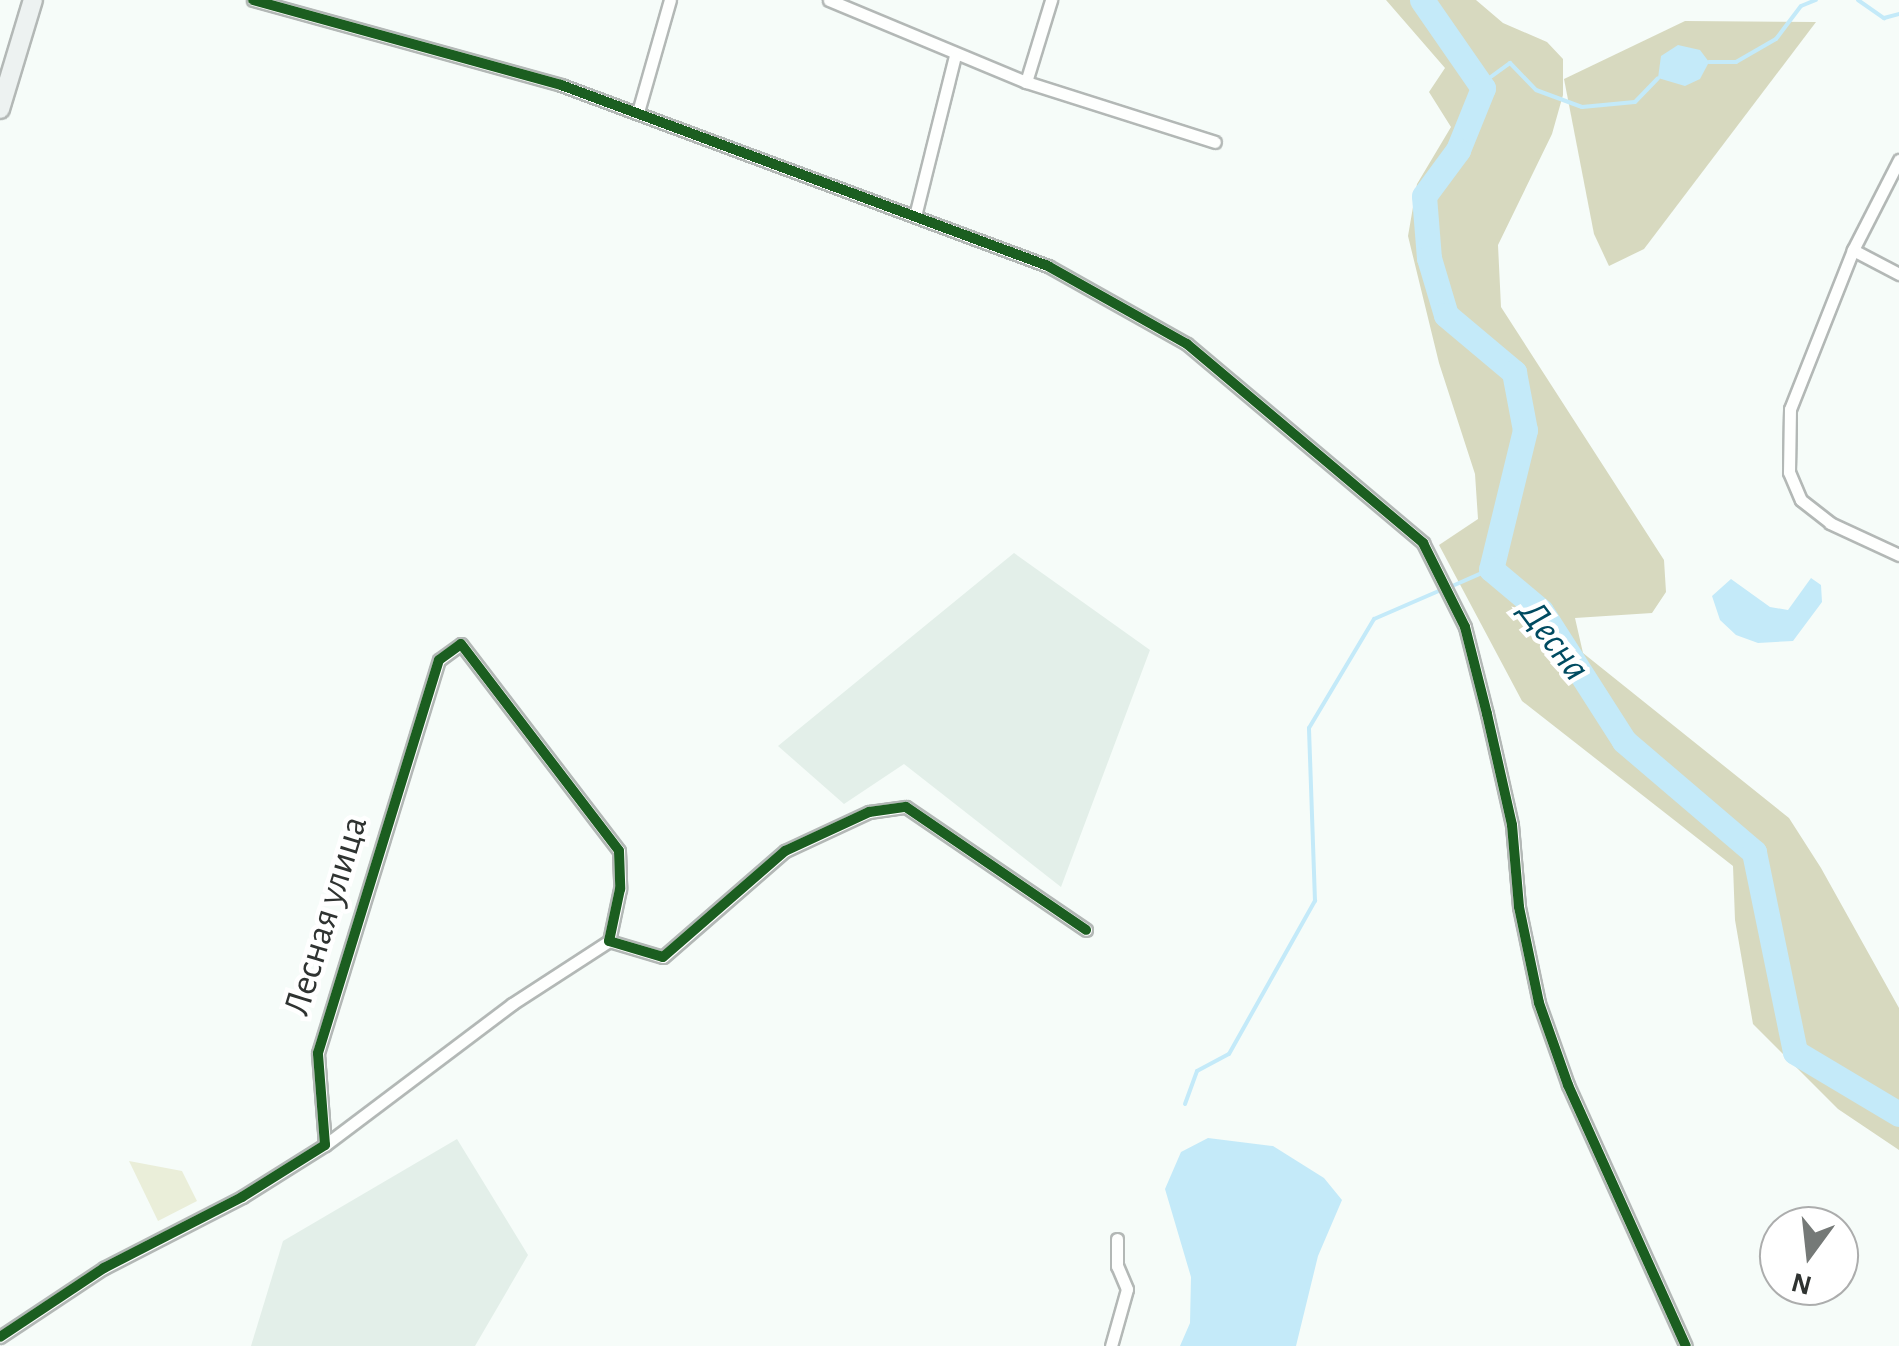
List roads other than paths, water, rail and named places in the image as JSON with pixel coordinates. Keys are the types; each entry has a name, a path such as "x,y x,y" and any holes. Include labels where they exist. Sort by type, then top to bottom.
{"street":[{"path":"0,109 32,0"},
{"path":"253,0 638,112 1048,266 1188,344 1424,543 1464,627 1512,826 1519,907 1539,1003 1568,1084 1686,1346"},
{"path":"638,112 670,0"},
{"path":"829,0 1026,82 1215,142"},
{"path":"1026,82 1050,0"},
{"path":"915,216 955,54"},
{"path":"1899,160 1854,250 1790,408 1789,472 1801,500 1830,523 1899,555"},
{"path":"1854,250 1899,274"},
{"name":"Лесная улица","path":"324,1145 318,1052 439,660 461,644 619,851 620,888 609,941"},
{"path":"0,1337 104,1268 242,1197 324,1145 609,941 663,957 785,851 869,812 906,806 1086,930"},
{"path":"1111,1346 1127,1290 1117,1266 1117,1238"}],"water":[{"path":"1678,45 1700,50 1709,62 1700,79 1685,86 1658,78 1661,56"},
{"path":"1811,578 1821,585 1822,602 1793,641 1758,643 1736,635 1720,620 1712,596 1731,579 1770,607 1788,610"},
{"path":"1208,1138 1273,1146 1324,1178 1342,1200 1318,1256 1296,1346 1180,1346 1190,1323 1191,1277 1165,1189 1181,1152"}],"waterway":[{"name":"Десна","path":"1422,0 1483,88 1458,150 1424,196 1429,258 1446,315 1514,372 1525,430 1491,569 1541,611 1624,741 1754,852 1795,1052 1899,1114"},
{"path":"1709,62 1736,62 1776,39 1801,6 1816,0"},
{"path":"1858,0 1884,18 1899,14"},
{"path":"1481,84 1510,63 1536,90 1582,107 1635,102 1658,78"},
{"path":"1450,587 1491,569"},
{"path":"1185,1104 1197,1071 1229,1054 1315,901 1309,728 1374,619 1441,590"}]}
